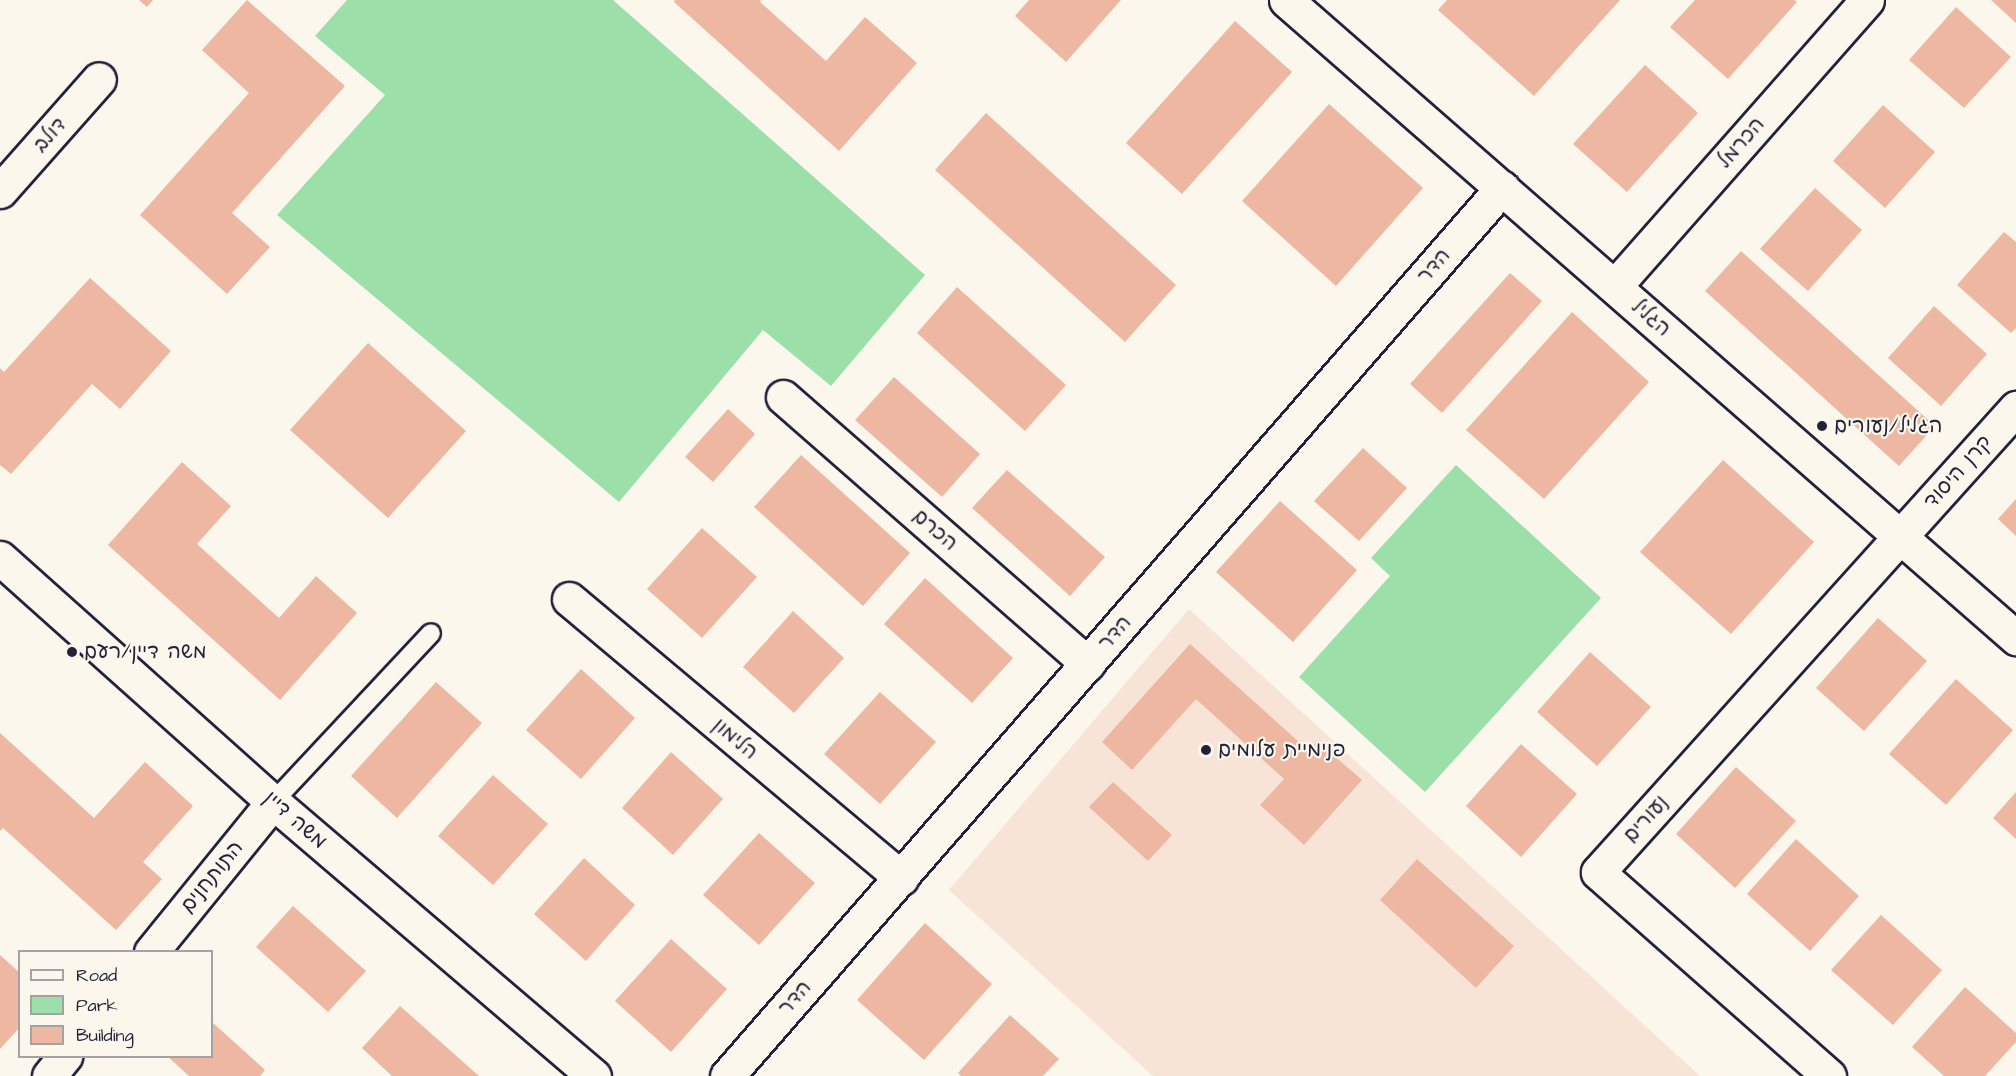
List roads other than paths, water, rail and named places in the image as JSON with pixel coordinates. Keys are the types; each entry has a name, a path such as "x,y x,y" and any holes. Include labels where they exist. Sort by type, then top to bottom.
{"street":[{"name":"הגליל","path":"1286,0 2016,638"},
{"name":"הכרמל","path":"1615,286 1867,0"},
{"name":"דולב","path":"0,191 99,79"},
{"name":"הדר","path":"727,1076 1502,188"},
{"name":"הכרם","path":"783,397 1088,664"},
{"name":"קרן היסוד","path":"1899,536 2016,408"},
{"name":"נעורים","path":"1829,1076 1598,872 1899,536"},
{"name":"משה דיין","path":"0,558 273,802 594,1076"},
{"name":"הלימון","path":"569,599 901,878"},
{"name":"התותחנים","path":"152,950 273,802"},
{"path":"50,1076 64,1058"}],"lane":[{"path":"273,802 431,633"}],"place":[{"name":"הגליל/נעורים","path":"1822,426"},
{"name":"משה דיין/רעם","path":"72,652"},
{"name":"פנימיית עלומים","path":"1206,750"}]}
